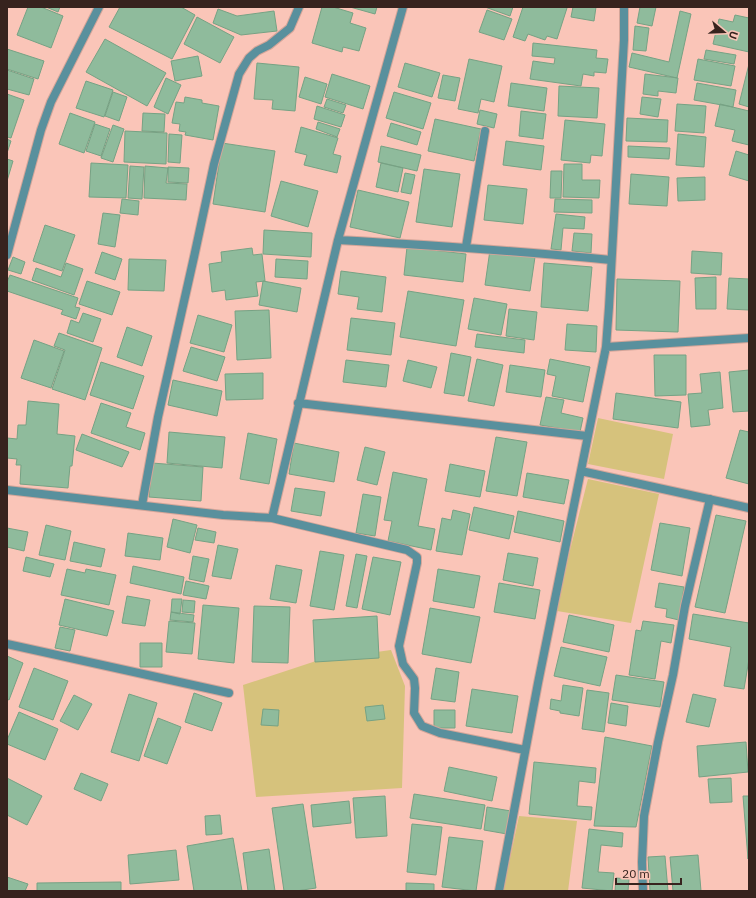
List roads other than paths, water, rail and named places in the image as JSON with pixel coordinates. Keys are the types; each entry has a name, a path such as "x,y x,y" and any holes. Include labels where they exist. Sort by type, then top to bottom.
{"street":[{"path":"7,255 41,130 51,102 99,7"},
{"path":"142,505 158,417 214,164 239,74 257,51 268,46 290,28 300,7"},
{"path":"272,518 298,403 338,240 403,7"},
{"path":"500,891 525,750 606,346 610,307 611,260 624,40 624,7"},
{"path":"466,247 485,132"},
{"path":"338,240 466,247 611,260"},
{"path":"606,346 749,338"},
{"path":"298,403 587,436"},
{"path":"581,470 749,508"},
{"path":"7,490 246,517 272,518 407,550 417,557 417,563 399,646 403,664 414,679 414,713 422,726 440,733 525,750"},
{"path":"643,891 642,862 644,816 673,675 685,606 710,499"},
{"path":"7,644 229,693"}]}
